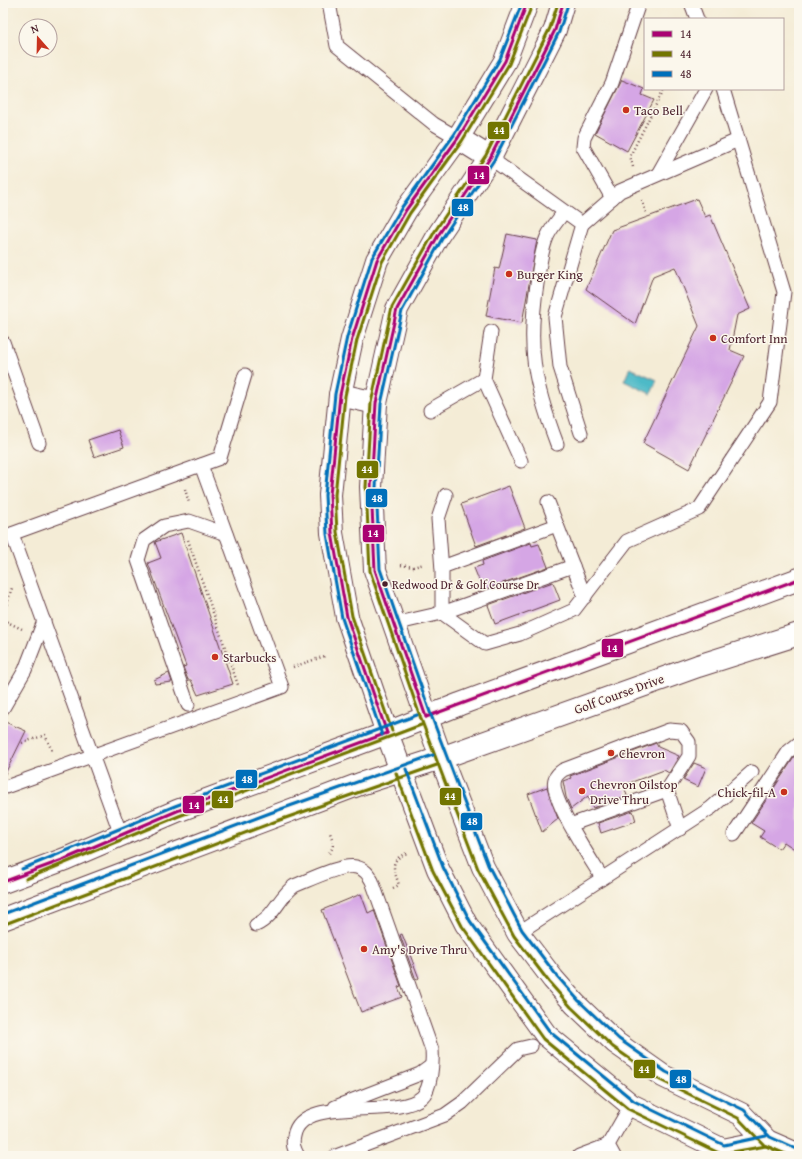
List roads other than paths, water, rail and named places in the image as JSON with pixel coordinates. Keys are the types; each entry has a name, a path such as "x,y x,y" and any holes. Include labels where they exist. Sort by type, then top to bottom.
{"street":[{"path":"527,3 505,61 458,138 406,210 377,260 352,339 340,395 330,495 332,533 347,618 387,733 438,869 466,924 546,1034 631,1105 723,1150 767,1141"},
{"path":"563,3 555,30 490,158 439,234 398,310 376,402 371,487 375,570 426,717 483,867 518,933 562,989 616,1043 663,1076 741,1114 767,1141 799,1155"},
{"path":"458,138 490,158"},
{"path":"340,395 376,402"},
{"path":"3,882 177,811 799,579"},
{"name":"Golf Course Drive","path":"3,919 360,784 441,758 698,666 799,634"}],"lane":[{"path":"329,3 337,46 434,124 458,138"},
{"path":"612,198 583,147 584,138 612,83 639,3"},
{"path":"691,3 697,18"},
{"path":"658,174 705,90"},
{"path":"442,613 485,644 520,634 574,610 627,541 699,509 770,402 784,292 723,90"},
{"path":"581,433 560,367 555,316 582,224 620,191 738,140"},
{"path":"490,158 582,224"},
{"path":"557,444 542,406 536,380 531,341 532,312 538,272 547,236 564,212"},
{"path":"491,332 484,379 521,461"},
{"path":"3,342 39,442"},
{"path":"121,835 44,621 7,536 220,458 246,375"},
{"path":"430,410 484,379"},
{"path":"3,788 282,687 201,465"},
{"path":"442,613 442,567 438,519 446,495"},
{"path":"548,502 584,597"},
{"path":"188,705 138,560 144,540 164,526 189,521 226,534"},
{"path":"442,567 557,525"},
{"path":"394,624 442,613 573,566"},
{"path":"3,708 25,670 44,621"},
{"path":"570,825 667,790 689,756 689,742 681,731 669,730 563,770 555,778 554,788 561,808 570,825 602,878"},
{"path":"734,834 789,751 799,744"},
{"path":"518,933 711,808 752,772"},
{"path":"667,790 680,829"},
{"path":"256,925 265,921 272,914 288,891 294,886 345,868 355,866 364,870 372,881 432,1050 432,1066 425,1093 424,1096 415,1102 321,1113"},
{"path":"336,1156 444,1115 462,1103 518,1049 531,1046"},
{"path":"298,1156 293,1142 297,1126 307,1117 321,1113 420,1074 432,1066"},
{"path":"579,1156 611,1150 631,1105"}],"water":[{"path":"630,368 657,380 651,394 624,381"}],"place":[{"name":"Taco Bell","path":"626,110"},
{"name":"Burger King","path":"509,274"},
{"name":"Comfort Inn","path":"713,338"},
{"name":"Redwood Dr & Golf Course Dr","path":"385,584"},
{"name":"Starbucks","path":"215,657"},
{"name":"Chevron","path":"611,753"},
{"name":"Chevron Oilstop Drive Thru","path":"582,791"},
{"name":"Chick-fil-A","path":"784,792"},
{"name":"Amy's Drive Thru","path":"364,949"}]}
